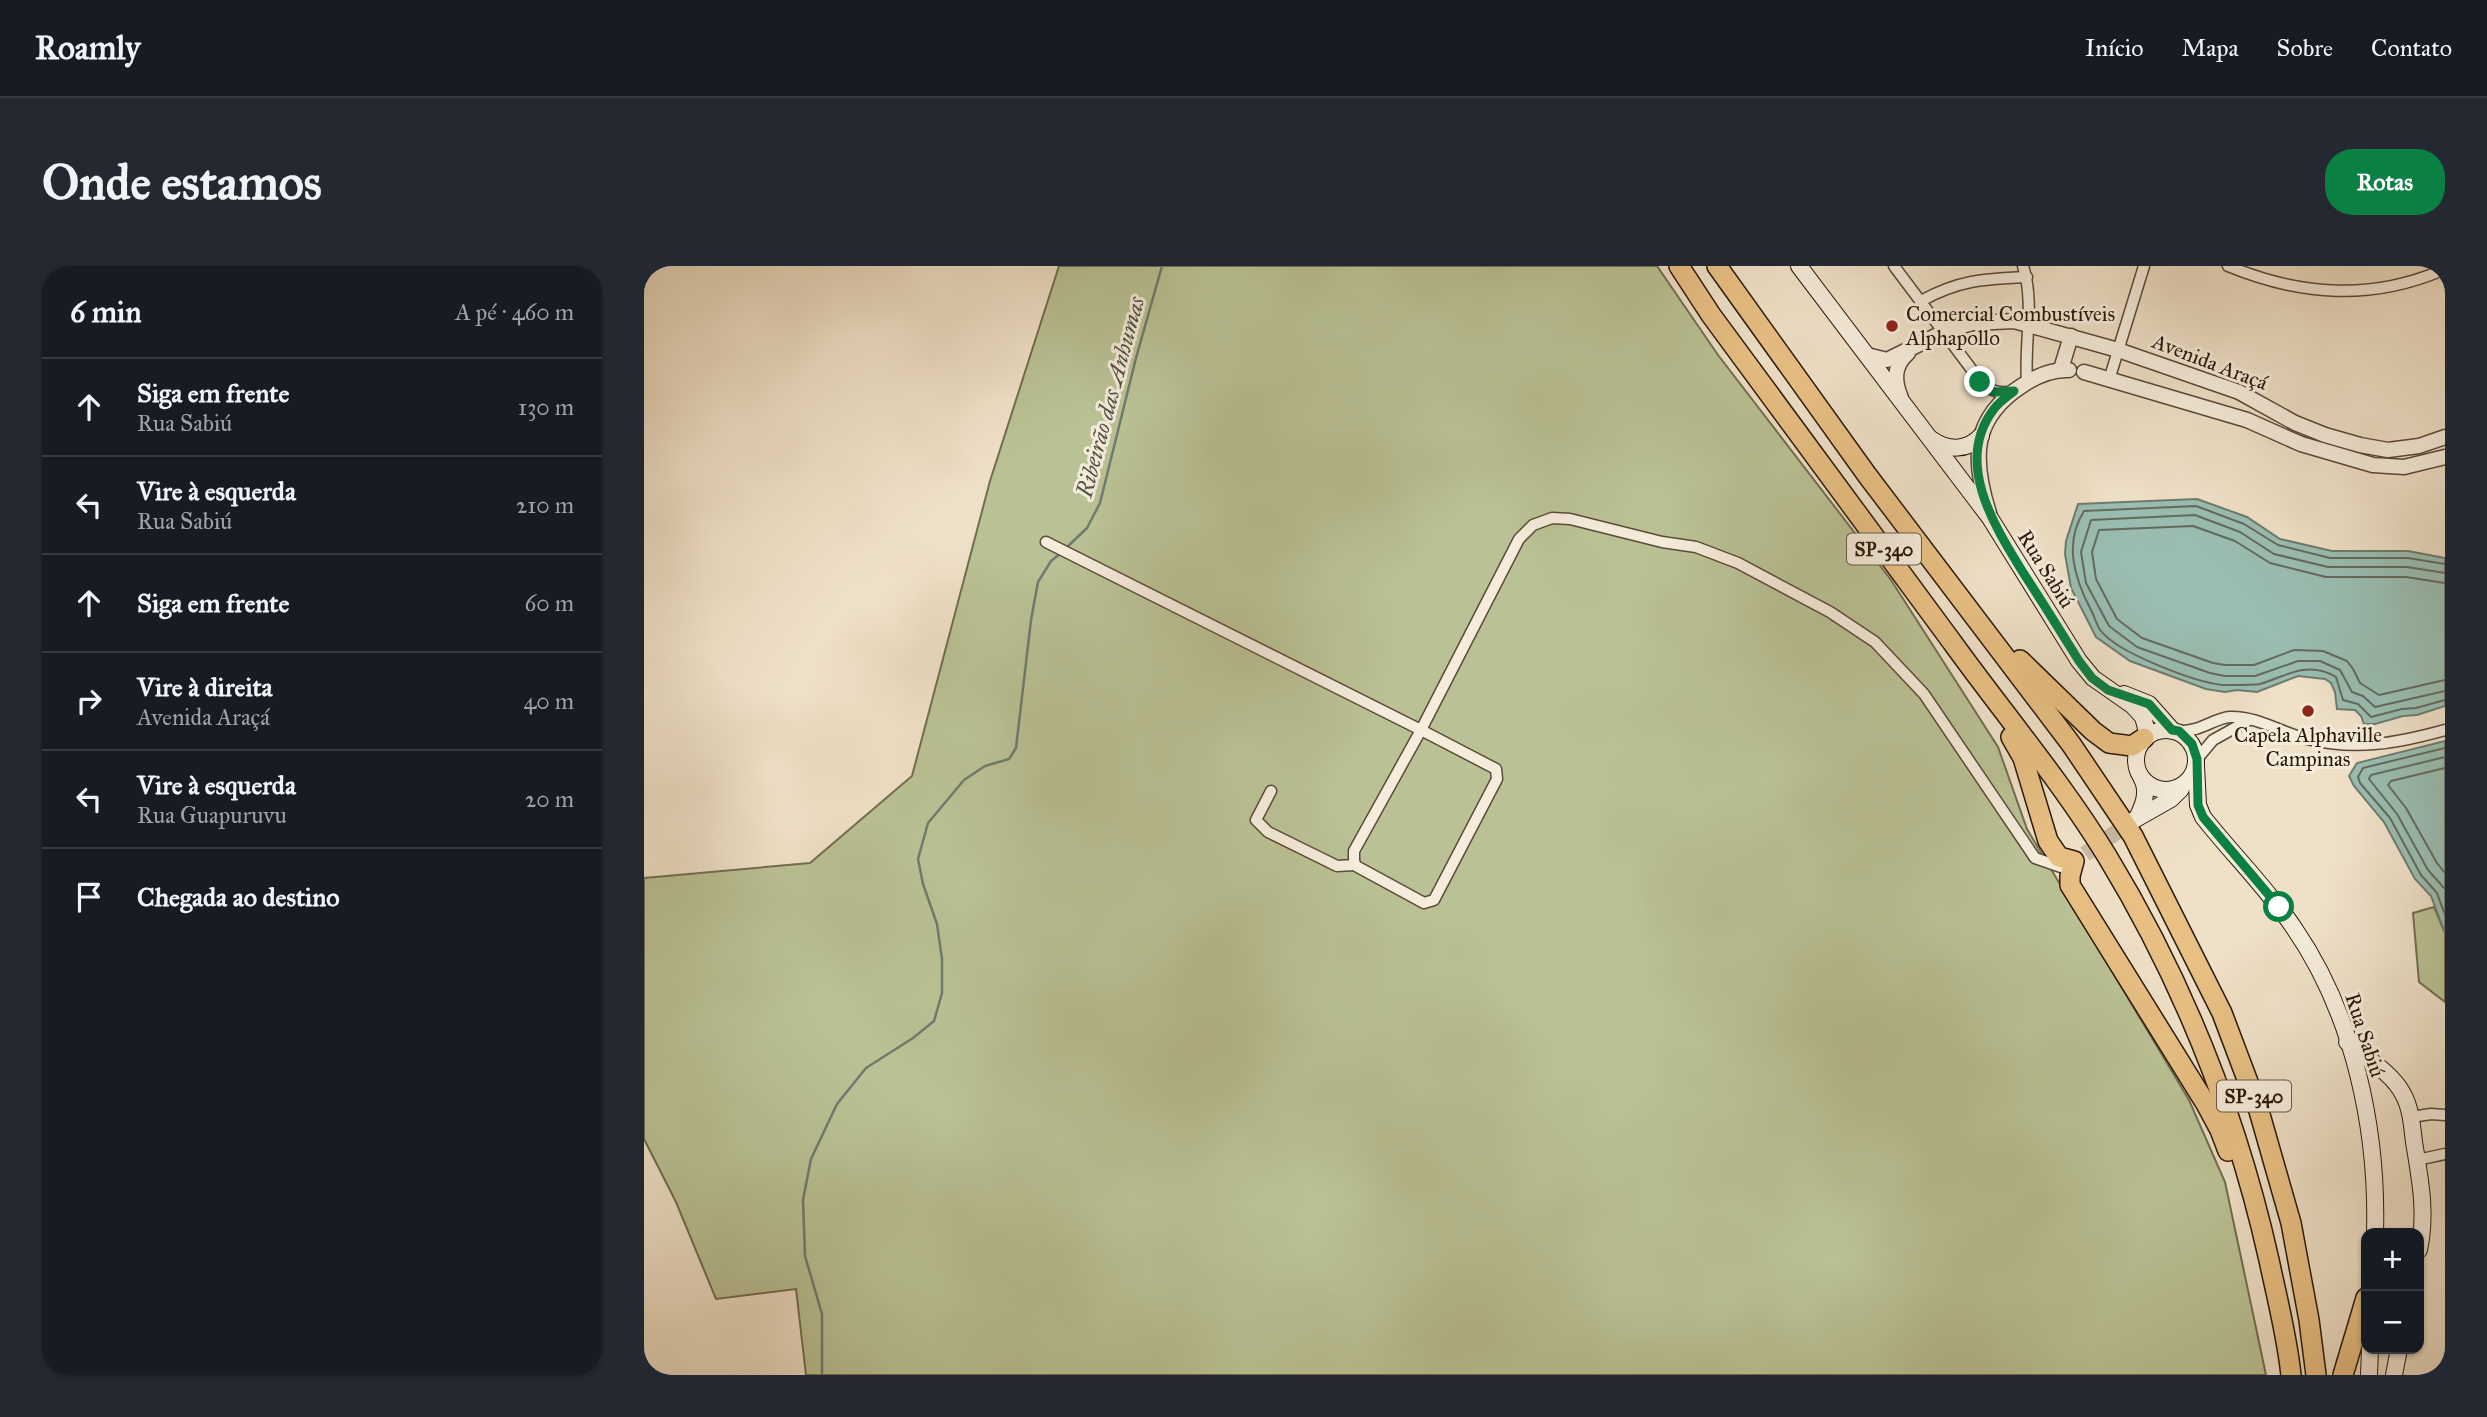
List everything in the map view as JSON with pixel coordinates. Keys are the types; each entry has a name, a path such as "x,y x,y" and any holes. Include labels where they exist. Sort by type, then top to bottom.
{"highway":[{"name":"SP-340","path":"1679,266 1711,315 2062,787 2107,856 2164,957 2196,1029 2231,1120 2260,1222 2279,1304 2291,1375"},
{"name":"SP-340","path":"1717,266 1913,537 2063,734 2133,836 2222,1013 2259,1111 2291,1223 2316,1375"},
{"path":"1913,537 2020,660 2092,731 2109,743 2119,746 2132,746 2146,737"},
{"path":"1954,645 2023,758 2048,841 2059,857 2079,858 2070,876 2070,885 2076,896 2220,1130 2236,1174 2252,1233 2279,1304"},
{"path":"2343,1375 2361,1315"}],"main road":[{"name":"Rua Sabiú","path":"1799,266 1990,518 2079,661 2092,678 2133,706 2143,717 2146,737"},
{"path":"1930,437 1947,447 1960,448 1972,444 1981,436"},
{"name":"Rua Sabiú","path":"2108,690 2149,704 2176,731"},
{"path":"2162,730 2176,731 2192,744 2196,763 2190,780 2171,799 2136,819 2145,796 2145,784 2135,763 2139,746 2146,737 2162,730"},
{"name":"Rua Sabiú","path":"2196,763 2198,805 2203,817 2263,885 2296,931 2325,982 2357,1071 2369,1134 2376,1199 2375,1228"},
{"path":"2142,779 2149,786 2167,790 2184,785"},
{"path":"2347,1042 2394,1081 2404,1095 2411,1117 2424,1202 2422,1228"},
{"path":"2369,1375 2370,1354"},
{"path":"2394,1375 2398,1354"}],"street":[{"path":"1894,266 1980,382 2001,394 2014,391"},
{"path":"2109,380 2144,266"},
{"path":"2228,266 2262,280 2303,289 2352,292 2394,286 2445,269"},
{"path":"1920,302 1944,288 2025,271 2030,304 2027,382"},
{"name":"Avenida Araçá","path":"1867,355 1887,360 1942,332 1973,323 1998,320 2028,323 2118,350 2239,392 2295,423 2360,445 2388,450 2419,446 2445,438"},
{"path":"1990,518 1978,473 1981,436 1995,408 2014,391 2048,372 2071,371 2071,336"},
{"path":"1901,399 1895,381 1897,366 1917,345"},
{"name":"Avenida Araçá","path":"2071,371 2247,420 2301,444 2373,465 2404,467 2445,457"},
{"path":"2445,438 2445,446"},
{"path":"1046,542 1421,730 1496,769 1497,779 1434,900 1424,903 1356,866 1354,851 1421,730 1519,539 1533,525 1552,518 1570,519 1662,542 1696,547 1738,563 1830,612 1875,642 1924,694 2035,858 2061,867 2079,858"},
{"path":"2176,731 2193,731 2229,717 2249,720 2308,740 2367,747 2445,730"},
{"path":"2196,763 2213,740 2249,720"},
{"path":"2205,726 2213,740"},
{"path":"1270,791 1256,820 1268,832 1337,866 1354,865 1354,861"},
{"path":"2411,1117 2445,1115"},
{"path":"2417,1160 2445,1154"}],"green space":[{"path":"1059,266 1657,266 1718,355 1891,580 1998,747 2027,829 2189,1100 2225,1182 2266,1375 806,1375 796,1289 716,1299 676,1202 644,1139 644,878 810,863 912,776 990,481"},
{"path":"2434,907 2445,933 2445,1002 2419,982 2413,913"}],"water":[{"path":"2197,499 2247,517 2280,539 2332,551 2408,551 2445,558 2445,706 2417,715 2364,724 2355,710 2337,709 2335,692 2331,683 2325,679 2298,676 2257,692 2206,689 2130,661 2096,637 2071,588 2065,554 2066,541 2078,504"},
{"path":"2445,741 2445,933 2431,896 2415,879 2384,822 2349,776 2357,763"}],"waterway":[{"name":"Ribeirão das Anhumas","path":"1066,548 1087,528 1100,503 1162,266"},
{"name":"Ribeirão das Anhumas","path":"822,1375 822,1314 805,1256 803,1200 811,1159 837,1104 866,1068 934,1021 942,993 942,959 937,924 923,884 918,859 928,823 964,780 985,766 1009,759 1016,748 1038,582 1051,561 1061,553"}],"tunnel":[{"path":"2085,854 2134,820"}],"place":[{"name":"Comercial Combustíveis Alphapollo","path":"1892,326"},
{"name":"Capela Alphaville Campinas","path":"2308,711"}],"route":[{"path":"1980,382 2001,394 2014,391 1995,408 1981,436 1978,473 1990,518 2092,678 2108,690 2149,704 2172,730 2187,737 2196,751 2196,790 2203,817 2279,907"}]}
